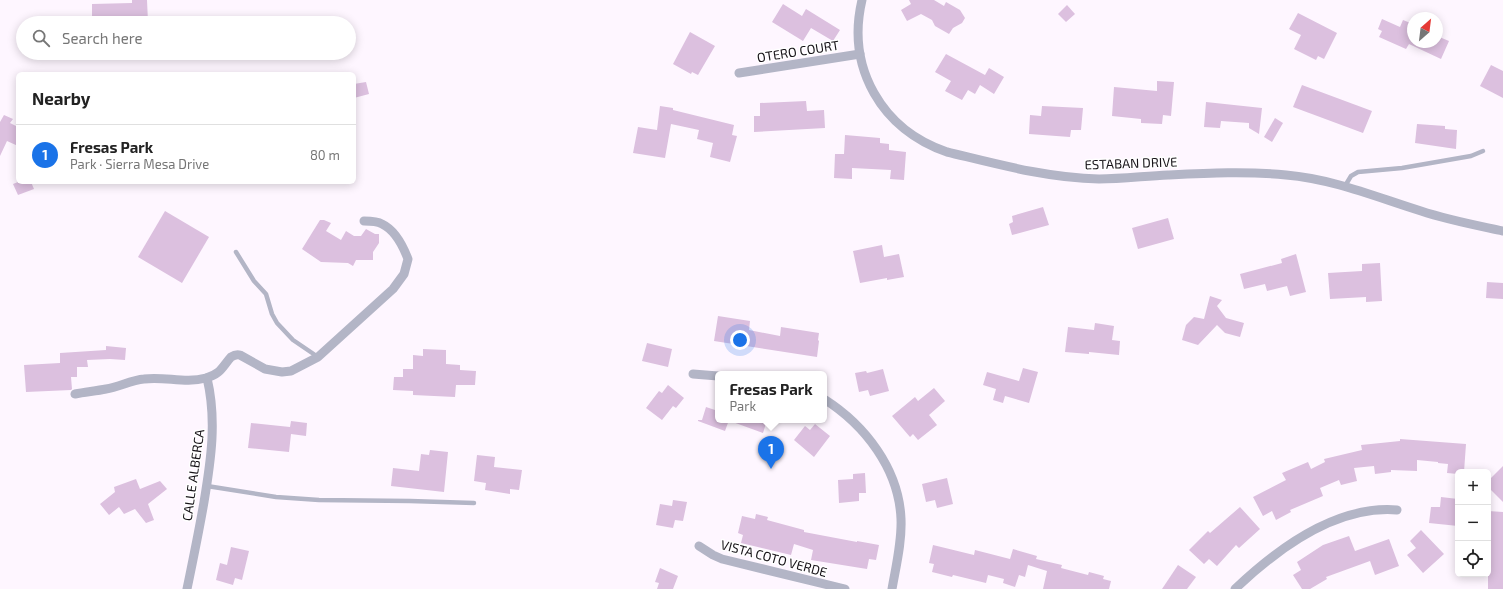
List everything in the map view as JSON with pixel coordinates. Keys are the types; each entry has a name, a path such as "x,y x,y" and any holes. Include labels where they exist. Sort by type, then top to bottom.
{"street":[{"name":"ESTABAN DRIVE","path":"862,0 858,23 860,54 870,86 878,100 902,129 924,143 947,152 1034,172 1078,178 1133,178 1168,175 1257,173 1308,178 1345,186 1422,212 1503,231"},
{"name":"OTERO COURT","path":"739,73 860,54"},
{"path":"75,394 106,389 144,379 163,378 192,381 206,378 215,375 232,356 236,354 265,369 282,372 291,371 318,357 393,290 404,274 408,259 398,239 388,227 382,223 364,221"},
{"path":"693,374 715,376"},
{"name":"CALLE ALBERCA","path":"187,589 210,465 213,422 211,395 206,378"},
{"path":"827,401 844,413 860,428 879,452 891,475 900,506 901,520 901,534 892,589"},
{"path":"1235,589 1254,571 1281,550 1318,528 1350,515 1385,509 1397,510"},
{"name":"VISTA COTO VERDE","path":"699,546 712,555 722,559 845,589"}],"lane":[{"path":"1345,186 1351,176 1358,172 1402,168 1471,156 1483,151"},
{"path":"236,252 254,281 266,294 272,314 277,323 293,340 318,357"},
{"path":"207,486 276,497 319,500 474,503"}],"building":[{"path":"132,0 147,0 148,16 92,16 92,4 132,3"},
{"path":"909,0 934,0 944,6 946,2 960,10 965,18 962,23 953,28 949,34 935,26 932,20 921,14 907,21 901,10 911,4"},
{"path":"783,4 802,16 806,9 840,30 833,41 811,28 803,41 772,22"},
{"path":"1067,5 1075,14 1066,22 1058,14"},
{"path":"1298,13 1337,33 1324,59 1318,56 1316,60 1294,49 1301,35 1289,29"},
{"path":"1382,19 1400,27 1403,20 1407,22 1406,49 1379,37 1382,31 1378,29"},
{"path":"690,32 715,46 698,75 692,72 691,74 673,64"},
{"path":"1443,38 1449,41 1441,59 1418,48 1443,48"},
{"path":"946,54 985,75 989,68 1004,77 994,94 980,85 975,94 968,90 962,100 945,91 951,81 935,72"},
{"path":"1491,65 1503,71 1503,98 1480,86"},
{"path":"1157,81 1174,82 1171,116 1163,115 1162,124 1141,123 1141,119 1112,116 1114,87 1157,91"},
{"path":"366,82 369,94 356,97 356,84"},
{"path":"1302,85 1372,111 1363,133 1293,107"},
{"path":"806,101 807,111 824,110 825,128 754,132 754,116 760,116 760,103"},
{"path":"1206,102 1262,108 1259,134 1249,128 1249,123 1221,121 1220,128 1204,127"},
{"path":"660,106 673,108 673,110 734,125 732,135 737,136 730,162 710,157 713,143 697,139 699,130 671,124 665,158 633,153 638,127 657,130"},
{"path":"1042,106 1083,108 1081,130 1071,130 1070,137 1029,134 1030,115 1041,116"},
{"path":"4,115 13,119 10,123 16,126 16,145 7,141 0,156 0,122"},
{"path":"1275,118 1283,123 1272,142 1264,137"},
{"path":"1417,124 1445,126 1445,129 1457,130 1456,149 1415,143"},
{"path":"845,135 880,138 880,143 889,144 889,150 906,152 904,180 890,179 891,170 852,168 852,179 834,178 835,154 844,154"},
{"path":"13,184 32,184 34,189 18,195"},
{"path":"1043,207 1049,225 1012,235 1009,224 1013,222 1012,216"},
{"path":"165,211 209,237 182,283 138,257"},
{"path":"1168,218 1174,239 1138,249 1132,228"},
{"path":"320,220 331,223 326,231 341,240 346,231 354,236 361,236 366,229 375,234 379,234 379,243 373,252 373,260 356,260 353,266 348,263 321,262 302,249"},
{"path":"882,245 884,257 899,254 904,277 887,280 887,278 860,283 853,251"},
{"path":"1296,254 1306,292 1290,296 1287,286 1267,291 1265,284 1244,289 1240,274 1282,263 1281,259"},
{"path":"1380,263 1382,301 1366,302 1366,297 1330,299 1328,273 1362,271 1362,264"},
{"path":"1487,282 1503,283 1503,299 1486,298"},
{"path":"1210,296 1222,300 1217,306 1226,318 1244,323 1240,337 1225,333 1217,325 1198,345 1182,340 1186,325 1194,317 1204,319"},
{"path":"718,316 750,321 749,330 780,336 781,327 819,333 817,357 714,341"},
{"path":"1095,323 1114,326 1112,340 1120,341 1119,355 1089,352 1089,354 1065,352 1068,327 1094,330"},
{"path":"647,343 672,349 668,367 642,361"},
{"path":"106,346 126,348 125,360 87,360 88,367 77,367 77,377 71,377 71,390 26,392 24,365 60,363 60,353 106,350"},
{"path":"423,349 446,350 446,364 460,365 460,370 476,371 475,385 456,385 455,397 413,395 413,391 393,390 394,377 403,377 403,369 413,369 413,355 423,356"},
{"path":"1023,368 1038,372 1029,403 1005,396 1003,403 993,400 996,389 983,385 987,372 1019,381"},
{"path":"883,369 889,391 870,396 868,390 859,392 855,373 866,371 867,373"},
{"path":"668,385 684,398 676,408 673,406 662,420 646,408 659,391 662,393"},
{"path":"934,388 945,401 929,415 937,425 918,440 913,434 910,437 892,416 915,397 918,401"},
{"path":"706,407 715,410 715,423 728,423 725,431 698,421 702,420"},
{"path":"291,421 307,423 306,436 291,434 289,452 248,448 251,423 290,427"},
{"path":"736,423 766,423 763,433"},
{"path":"815,424 830,436 814,457 794,440 805,426 810,430"},
{"path":"1400,439 1466,444 1464,469 1455,469 1455,474 1447,473 1448,464 1417,460 1417,471 1391,470 1391,472 1375,474 1374,466 1354,468 1357,481 1341,485 1339,480 1320,488 1323,496 1290,510 1291,512 1276,520 1272,511 1263,516 1253,497 1286,480 1282,473 1308,462 1311,469 1325,462 1324,459 1362,450 1361,445 1400,441"},
{"path":"430,450 448,452 444,492 391,486 393,468 419,471 421,454 429,455"},
{"path":"477,455 495,457 494,467 522,470 519,490 510,489 510,494 485,490 486,483 474,481"},
{"path":"1503,466 1503,502 1491,490 1491,478"},
{"path":"865,473 866,493 859,493 859,501 839,503 838,480 853,479 853,474"},
{"path":"947,478 953,504 937,508 935,500 926,502 922,484"},
{"path":"136,479 140,489 160,481 167,489 148,504 154,520 146,523 135,509 124,514 119,507 109,515 100,504 115,492 114,487"},
{"path":"1441,497 1455,499 1455,526 1429,523 1431,507 1440,507"},
{"path":"673,500 687,502 683,521 675,520 673,528 656,525 660,504 672,506"},
{"path":"1240,507 1260,529 1239,548 1236,545 1217,566 1209,559 1204,564 1189,550 1208,531 1210,533"},
{"path":"1491,511 1503,512 1503,589 1488,589 1488,577 1491,577"},
{"path":"756,514 768,517 767,520 804,530 804,532 879,545 876,560 869,559 867,569 811,560 813,550 794,544 791,555 741,543 743,535 738,533 742,516 755,519"},
{"path":"1421,530 1444,554 1423,573 1407,555 1416,548 1410,541"},
{"path":"1349,536 1355,551 1389,539 1399,566 1375,575 1370,561 1326,577 1327,579 1310,589 1302,589 1293,575 1301,570 1297,562 1323,545"},
{"path":"933,545 974,555 975,550 1010,559 1013,549 1037,556 1036,559 1062,565 1061,568 1088,575 1089,572 1104,576 1103,579 1111,581 1109,589 1043,589 1047,571 1028,565 1025,577 1019,575 1015,587 1003,583 1004,579 988,575 986,583 953,575 952,577 932,572 934,564 929,563"},
{"path":"231,547 249,551 242,580 235,578 233,585 216,580 220,563 227,565"},
{"path":"1178,565 1196,577 1187,589 1162,589"},
{"path":"660,568 678,576 673,589 657,589 659,583 655,582"}],"place":[{"name":"Fresas Park","path":"771,469"}]}
